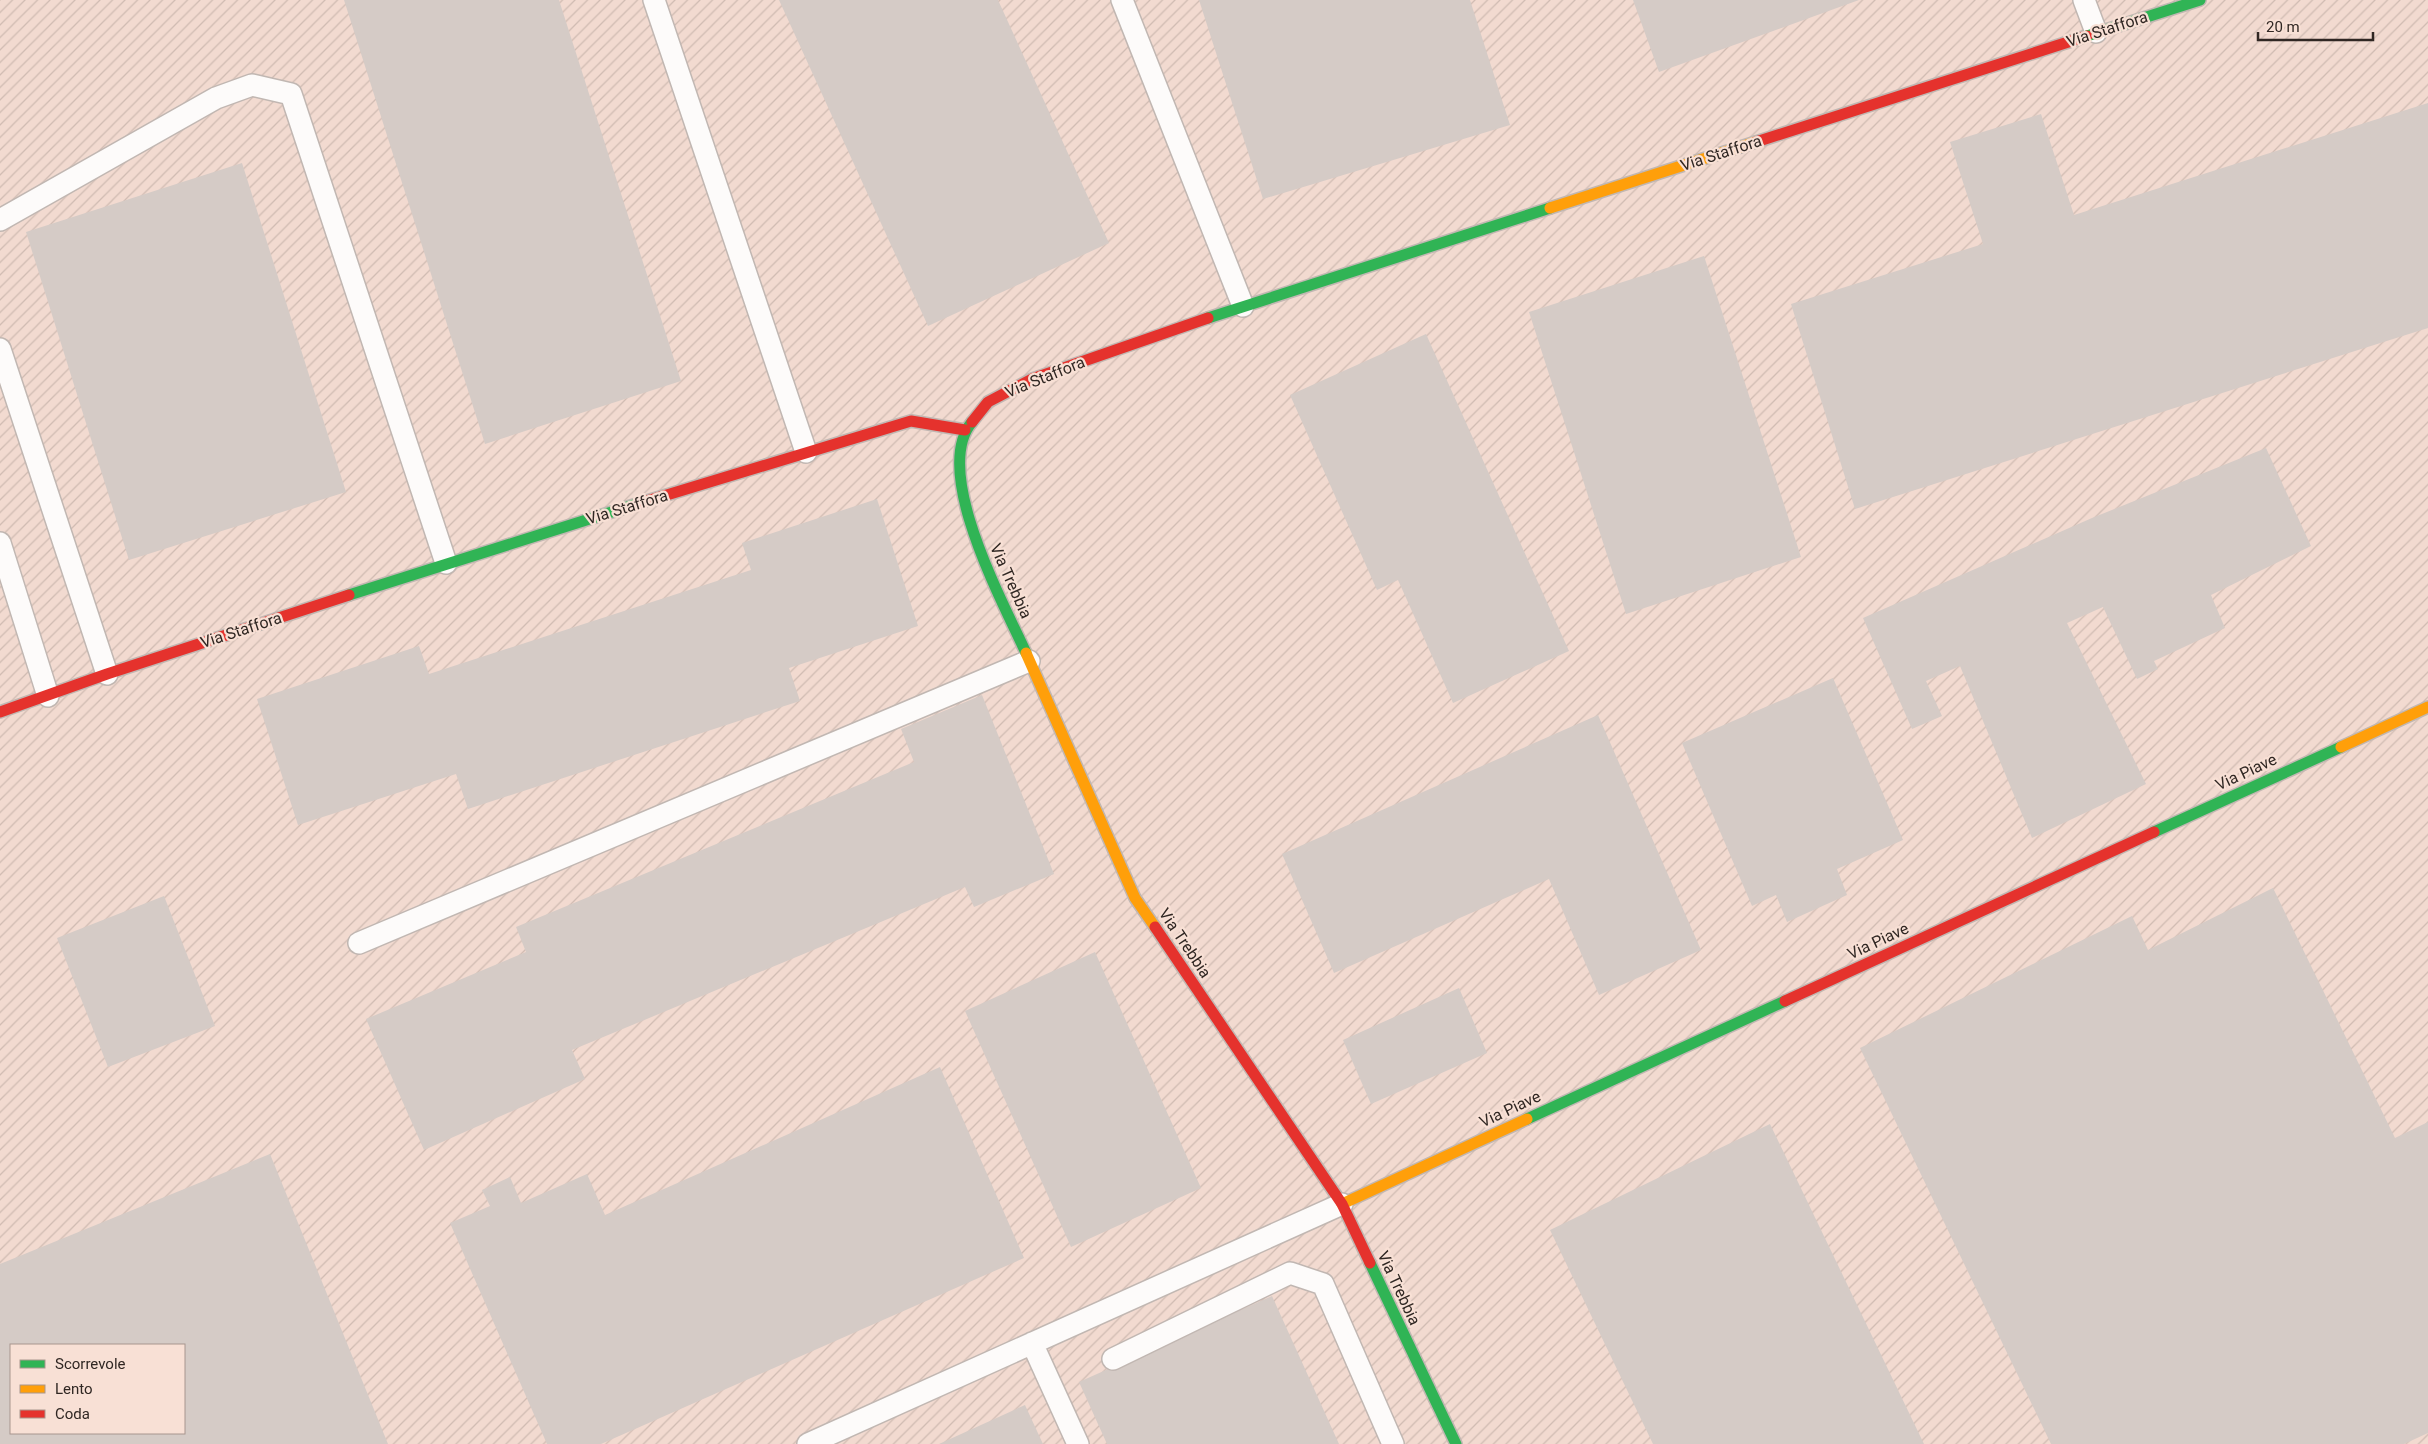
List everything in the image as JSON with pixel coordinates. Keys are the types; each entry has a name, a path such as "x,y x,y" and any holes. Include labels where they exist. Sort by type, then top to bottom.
{"street":[{"name":"Via Staffora","path":"0,712 107,674 446,563 911,421 965,430 988,402 1032,379 1243,306 2200,0"},
{"name":"Via Trebbia","path":"965,430 958,471 974,537 1135,898 1342,1204 1456,1444"},
{"name":"Via Piave","path":"1342,1204 2428,707"}],"lane":[{"path":"654,0 806,452"},
{"path":"1122,0 1243,306"},
{"path":"2084,0 2096,32"},
{"path":"0,220 216,98 252,85 291,94 446,563"},
{"path":"0,349 107,674"},
{"path":"0,543 48,696"},
{"path":"359,943 1029,661"},
{"path":"808,1444 1342,1204"},
{"path":"1113,1359 1290,1273 1323,1284 1393,1444"},
{"path":"1032,1343 1078,1444"}],"shaded area":[{"path":"0,0 2428,0 2428,1444 0,1444"}],"building":[{"path":"344,0 559,0 681,381 485,444"},
{"path":"779,0 998,0 1109,243 928,326"},
{"path":"1199,0 1470,0 1510,125 1263,199"},
{"path":"1633,0 1859,0 1659,72"},
{"path":"2428,103 2428,328 1855,509 1791,304 1983,244 1950,142 2041,114 2074,215"},
{"path":"242,163 346,492 129,560 26,232"},
{"path":"1704,256 1801,557 1626,614 1529,312"},
{"path":"1426,334 1569,651 1453,703 1398,580 1377,590 1290,395"},
{"path":"2266,448 2311,546 2211,595 2225,628 2154,661 2158,669 2137,679 2103,607 2067,623 2146,784 2032,838 1960,666 1926,681 1942,716 1912,729 1863,618 2092,518"},
{"path":"877,499 918,626 789,668 800,701 468,809 456,774 298,825 257,699 419,646 429,674 751,570 742,543"},
{"path":"1833,678 1903,840 1837,869 1847,895 1787,922 1776,895 1752,906 1682,743"},
{"path":"982,695 1054,874 974,907 965,887 572,1050 585,1079 424,1150 366,1019 526,952 516,927 914,762 901,729"},
{"path":"1598,715 1701,950 1599,995 1549,879 1334,973 1282,854"},
{"path":"2273,888 2395,1138 2428,1122 2428,1433 2404,1444 2051,1444 1860,1048 2132,916 2148,950"},
{"path":"164,896 215,1026 108,1067 57,938"},
{"path":"1095,952 1201,1188 1071,1247 965,1011"},
{"path":"1459,988 1487,1053 1371,1104 1343,1040"},
{"path":"940,1067 1024,1258 601,1444 547,1444 450,1223 490,1206 482,1190 510,1177 521,1203 587,1174 605,1215"},
{"path":"1770,1124 1924,1444 1653,1444 1550,1230"},
{"path":"270,1154 388,1444 0,1444 0,1264"},
{"path":"1272,1296 1339,1444 1107,1444 1079,1382"},
{"path":"1025,1405 1043,1444 939,1444"}],"traffic: fast":[{"path":"2087,36 2200,0"},
{"path":"1208,318 1550,208"},
{"path":"972,422 962,444 960,472 965,503 975,537 988,570 1026,653"},
{"path":"349,595 637,504"},
{"path":"2154,832 2341,747"},
{"path":"1527,1119 1785,1001"},
{"path":"1370,1263 1456,1444"}],"traffic: slow":[{"path":"1550,208 1756,142"},
{"path":"1026,653 1135,898 1155,927"},
{"path":"2341,747 2428,707"},
{"path":"1342,1204 1527,1119"}],"traffic: jam":[{"path":"1756,142 2087,36"},
{"path":"972,422 988,402 1032,379 1208,318"},
{"path":"637,504 911,421 965,430"},
{"path":"0,712 107,674 349,595"},
{"path":"1785,1001 2154,832"},
{"path":"1155,927 1342,1204 1370,1263"}]}
